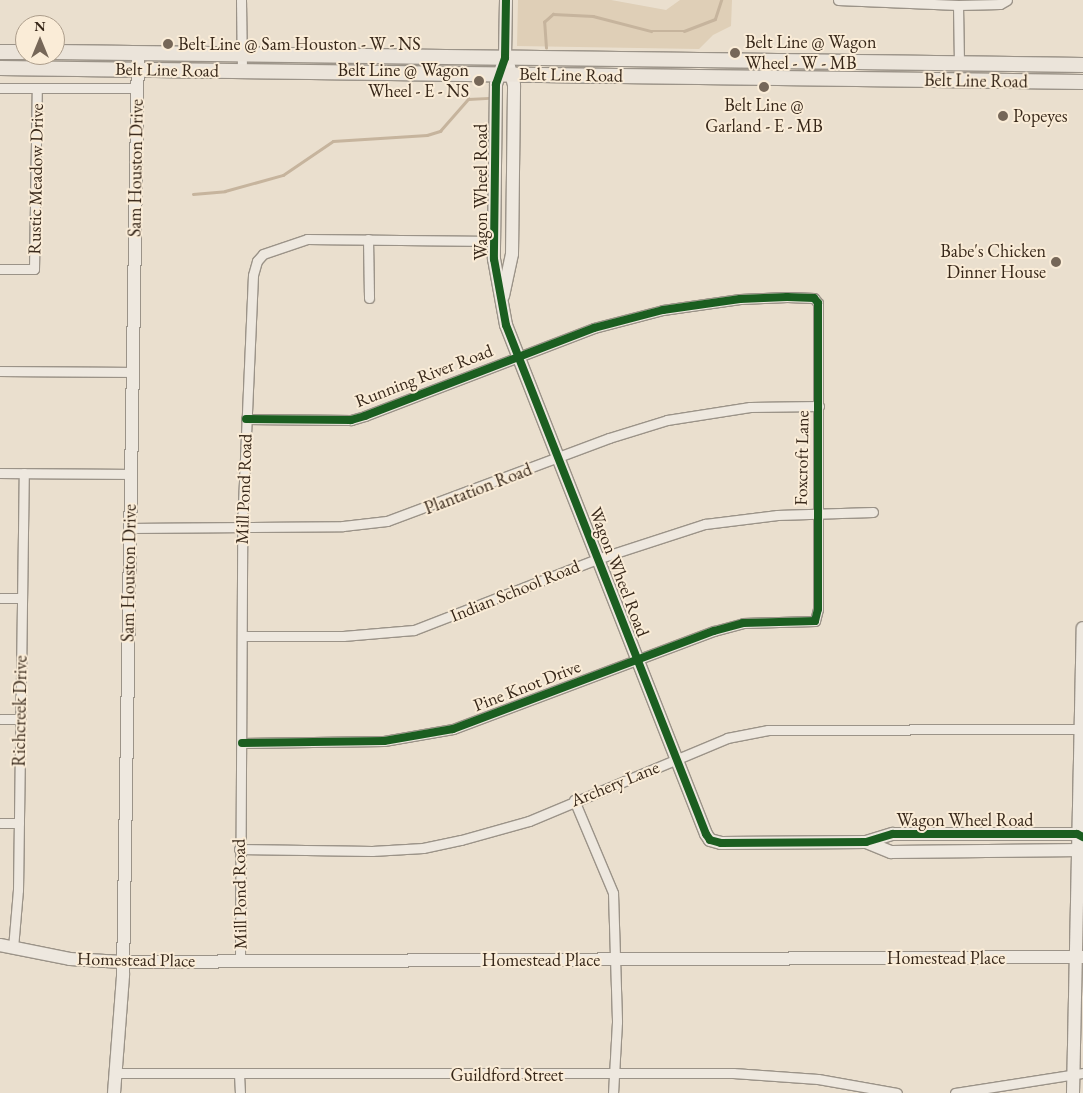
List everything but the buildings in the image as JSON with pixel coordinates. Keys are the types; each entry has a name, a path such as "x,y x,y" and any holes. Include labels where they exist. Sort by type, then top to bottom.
{"main road":[{"path":"0,52 15,52"},
{"name":"Belt Line Road","path":"65,52 773,60 1083,66"},
{"path":"378,55 378,72"},
{"path":"772,78 773,60"},
{"path":"844,61 844,79"},
{"path":"958,80 959,63"},
{"name":"Belt Line Road","path":"0,68 1083,82"}],"street":[{"path":"241,0 242,71"},
{"name":"Wagon Wheel Road","path":"506,0 505,58 497,74 494,241 494,259 502,298 517,356 676,759 710,840 727,843 866,842 893,834 1080,836"},
{"path":"838,0 958,5 1000,4 1007,0"},
{"path":"958,5 959,63"},
{"name":"Sam Houston Drive","path":"114,1093 123,962 138,53"},
{"name":"Wagon Wheel Road","path":"502,298 512,265 514,129 513,74 505,58"},
{"path":"0,88 138,88"},
{"name":"Rustic Meadow Drive","path":"0,269 34,269 37,88"},
{"path":"496,128 514,129"},
{"name":"Mill Pond Road","path":"240,961 239,849 242,743 242,527 253,275 257,261 263,254 307,239 494,241"},
{"path":"368,239 369,298"},
{"path":"494,241 512,241"},
{"name":"Running River Road","path":"246,419 351,420 391,408 517,356 602,326 677,307 740,299 814,298"},
{"name":"Foxcroft Lane","path":"814,298 818,303 819,406 816,513 818,609 815,621"},
{"path":"0,370 133,372"},
{"name":"Plantation Road","path":"130,528 343,526 387,521 622,433 689,415 750,407 819,406"},
{"path":"0,473 132,474"},
{"name":"Richcreek Drive","path":"13,948 19,824 24,473"},
{"name":"Indian School Road","path":"242,636 343,636 414,630 597,559 704,524 816,513 873,512"},
{"path":"0,598 22,598"},
{"name":"Pine Knot Drive","path":"242,743 384,741 453,729 513,709 636,658 743,623 815,621"},
{"path":"1073,1093 1078,1073 1083,628"},
{"path":"0,719 20,719"},
{"name":"Archery Lane","path":"239,849 372,851 423,848 529,821 574,800 727,738 768,730 1081,729"},
{"path":"574,800 613,892 617,960 613,1093"},
{"path":"0,824 19,824"},
{"path":"974,834 974,852"},
{"name":"Wagon Wheel Road","path":"866,842 891,852 1080,851"},
{"name":"Homestead Place","path":"0,946 70,959 123,962 1079,958"},
{"path":"955,1093 1078,1073"},
{"name":"Guildford Street","path":"114,1074 785,1075 845,1082 897,1093"},
{"path":"239,1074 240,1093"}],"shaded area":[{"path":"518,0 611,0 666,10 680,0 732,0 731,26 713,35 699,49 517,46"}],"waterway":[{"path":"546,48 544,22 553,14 593,16 651,31 684,31 715,19 721,0"},
{"path":"193,194 225,191 283,175 333,141 427,135 440,131 468,99 489,98"}],"cycle path":[{"path":"506,0 505,58 496,84 494,259 506,325 706,834 710,840 721,843 866,842 893,834 1077,834 1083,837"},
{"path":"242,743 384,741 453,729 714,631 743,623 815,621 818,609 818,303 814,298 740,299 663,310 594,328 351,420 246,419"}],"place":[{"name":"Belt Line @ Sam Houston - W - NS","path":"168,44"},
{"name":"Belt Line @ Wagon Wheel - W - MB","path":"735,53"},
{"name":"Belt Line @ Wagon Wheel - E - NS","path":"479,81"},
{"name":"Belt Line @ Garland - E - MB","path":"764,87"},
{"name":"Popeyes","path":"1003,116"},
{"name":"Babe's Chicken Dinner House","path":"1056,262"}]}
